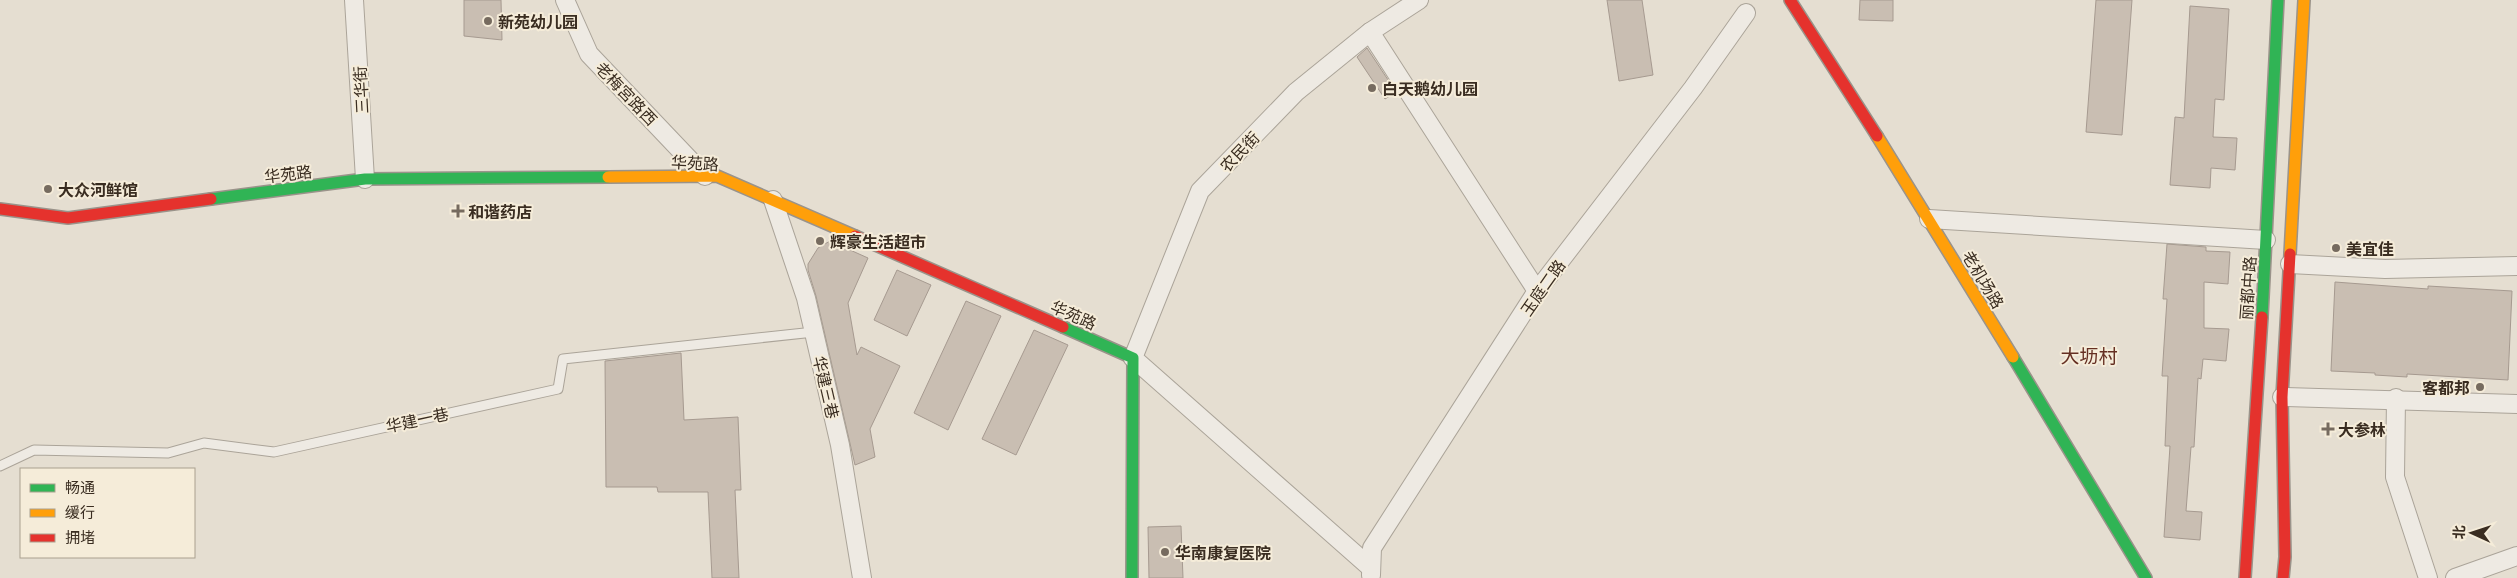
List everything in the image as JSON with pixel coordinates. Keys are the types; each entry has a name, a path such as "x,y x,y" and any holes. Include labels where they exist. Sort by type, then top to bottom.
{"street":[{"name":"三华街","path":"354,0 365,179"},
{"name":"老梅宮路西","path":"565,0 589,54 705,176"},
{"name":"农民街","path":"1133,358 1200,191 1296,92 1370,32 1419,0"},
{"name":"老机场路","path":"1790,0 1929,219 2146,578"},
{"name":"丽都中路","path":"2244,578 2266,240 2278,0"},
{"path":"2283,578 2285,557 2282,397 2304,0"},
{"name":"玉庭二路","path":"1371,573 1372,548 1537,291 1693,88 1746,13"},
{"path":"1370,32 1537,291"},
{"name":"华苑路","path":"0,209 68,218 365,179 717,176 1133,358"},
{"name":"华建三巷","path":"773,200 806,298 840,445 862,578"},
{"path":"1929,219 2266,240"},
{"path":"2290,264 2385,268 2517,266"},
{"path":"1133,358 1371,573"},
{"path":"1132,578 1133,358"},
{"path":"2282,397 2517,404"},
{"path":"2396,399 2395,477 2428,578"},
{"path":"2456,578 2517,556"},
{"path":"2285,557 2291,578"}],"lane":[{"name":"华建一巷","path":"0,466 34,450 168,453 204,443 274,452 558,389 563,359 814,332"}],"building":[{"path":"464,0 501,0 502,40 464,36"},
{"path":"1607,0 1642,0 1653,75 1619,81"},
{"path":"1860,0 1893,0 1893,21 1859,20"},
{"path":"2096,0 2132,0 2122,135 2086,132"},
{"path":"2190,6 2229,9 2224,100 2215,99 2213,137 2237,138 2235,170 2211,168 2210,188 2170,185 2175,117 2184,118"},
{"path":"1367,48 1396,92 1385,99 1357,57"},
{"path":"830,241 868,258 848,303 857,355 861,347 900,366 870,429 875,457 855,465 816,296 808,270 808,264 818,248"},
{"path":"2167,244 2206,247 2206,251 2230,252 2228,284 2204,282 2204,328 2229,329 2226,361 2203,359 2201,379 2198,378 2194,447 2191,447 2186,511 2202,512 2200,540 2164,537 2170,446 2165,446 2168,376 2162,376 2167,299 2163,299"},
{"path":"897,270 931,285 907,336 874,320"},
{"path":"2335,282 2428,289 2428,286 2512,291 2508,380 2407,374 2407,377 2331,371"},
{"path":"966,301 1001,316 948,430 914,413"},
{"path":"1034,330 1068,345 1016,455 982,439"},
{"path":"681,353 684,420 738,417 741,490 735,490 739,578 712,578 708,492 658,492 657,487 606,487 605,361"},
{"name":"华南康复医院","path":"1181,526 1183,578 1149,578 1148,527"}],"traffic: fast":[{"path":"2262,317 2278,0"},
{"path":"211,199 365,179 608,177"},
{"path":"1063,327 1133,358 1132,578"},
{"path":"2013,357 2146,578"}],"traffic: slow":[{"path":"2290,254 2304,0"},
{"path":"1877,136 2013,357"},
{"path":"608,177 717,176 855,236"}],"traffic: jam":[{"path":"1790,0 1877,136"},
{"path":"0,209 68,218 211,199"},
{"path":"855,236 1063,327"},
{"path":"2283,578 2285,557 2282,397 2290,254"},
{"path":"2245,578 2262,317"}],"place":[{"name":"新苑幼儿园","path":"488,21"},
{"name":"白天鹅幼儿园","path":"1372,88"},
{"name":"大众河鲜馆","path":"48,189"},
{"name":"和谐药店","path":"458,211"},
{"name":"辉豪生活超市","path":"820,241"},
{"name":"美宜佳","path":"2336,248"},
{"name":"客都邦","path":"2480,387"},
{"name":"大参林","path":"2328,429"},
{"name":"华南康复医院","path":"1165,552"}],"district":[{"name":"大坜村","path":"2089,354"}]}
